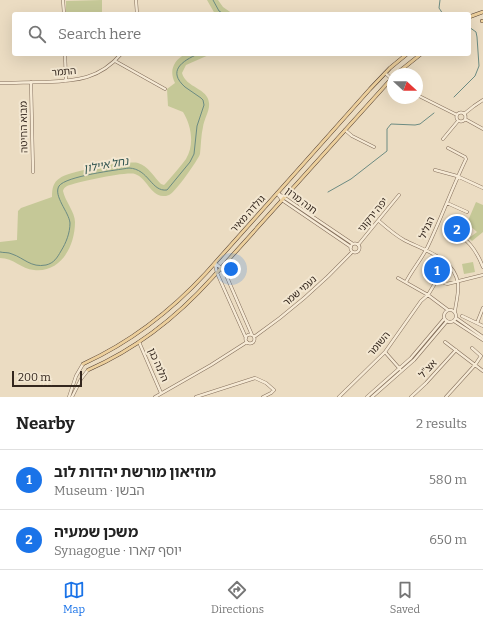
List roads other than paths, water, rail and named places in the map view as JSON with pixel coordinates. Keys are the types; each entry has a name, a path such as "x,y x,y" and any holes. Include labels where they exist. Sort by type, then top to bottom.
{"main road":[{"path":"471,16 483,12"},
{"name":"גולדה מאיר","path":"83,364 119,345 151,324 179,301 215,263 385,73 405,56"},
{"path":"404,68 418,56"},
{"name":"גולדה מאיר","path":"88,370 113,358 139,342 181,310 217,273 387,83"}],"street":[{"path":"63,0 64,12"},
{"path":"136,0 137,12"},
{"path":"65,56 66,81"},
{"name":"התמר","path":"0,84 80,80 106,68 119,56"},
{"path":"115,61 165,89"},
{"name":"מבוא החיטה","path":"31,82 33,172"},
{"path":"423,98 457,115 461,113 464,114 483,100"},
{"path":"464,114 465,119 483,129"},
{"path":"457,115 458,121"},
{"path":"442,139 458,121 461,122 465,119"},
{"path":"344,130 352,136 374,146"},
{"name":"הגליל","path":"406,282 426,250 466,158 448,148"},
{"path":"436,170 457,176 483,188"},
{"name":"חנה מרון","path":"277,193 352,246"},
{"name":"יפה ירקוני","path":"358,245 399,195"},
{"path":"447,203 467,212"},
{"path":"379,221 405,240 426,250 446,263 452,270 458,282 455,320"},
{"path":"451,228 468,241 483,268"},
{"path":"355,244 358,245 360,248 358,252 352,252 352,246 355,244"},
{"name":"נעמי שמר","path":"253,336 298,304 334,271 352,252"},
{"path":"479,259 483,257"},
{"path":"155,397 211,365 247,342 250,344 254,342 253,336 226,275 215,263"},
{"path":"215,263 217,273 247,342"},
{"path":"428,295 437,280 447,284 483,275"},
{"path":"398,278 428,295 448,310 451,309 455,311"},
{"name":"השומר","path":"339,397 385,352 424,297 428,295"},
{"path":"477,323 483,308"},
{"path":"367,397 411,358 444,318 444,313 448,310"},
{"path":"462,316 483,326"},
{"path":"444,318 450,322 455,320 483,336"},
{"path":"455,320 483,340"},
{"path":"372,397 414,360 447,321"},
{"path":"246,338 248,335 253,336"},
{"name":"הלנה כגן","path":"139,342 161,393"},
{"path":"445,342 483,371"},
{"path":"446,397 475,365 481,356 472,348"},
{"name":"אצ\"ל","path":"411,397 456,350"},
{"path":"385,352 400,369"},
{"path":"71,397 76,376 83,364"},
{"path":"71,397 88,370"},
{"path":"196,397 255,378 266,382 274,390 269,396 263,397"}],"waterway":[{"name":"נחל איילון","path":"213,0 221,12"},
{"path":"440,0 439,8 442,12"},
{"path":"454,97 475,76 479,66 476,32 471,28"},
{"name":"נחל איילון","path":"0,252 10,253 32,264 41,266 55,260 60,254 66,241 70,223 58,194 58,190 59,186 71,179 129,168 136,169 141,172 157,188 167,190 190,162 194,154 197,126 204,105 203,100 185,87 177,76 177,71 182,63 194,56"},
{"path":"328,192 351,179 387,151 387,129 391,124 420,124 434,113"}],"place":[{"name":"משכן שמעיה","path":"457,229"},
{"name":"מוזיאון מורשת יהדות לוב","path":"437,270"}]}
